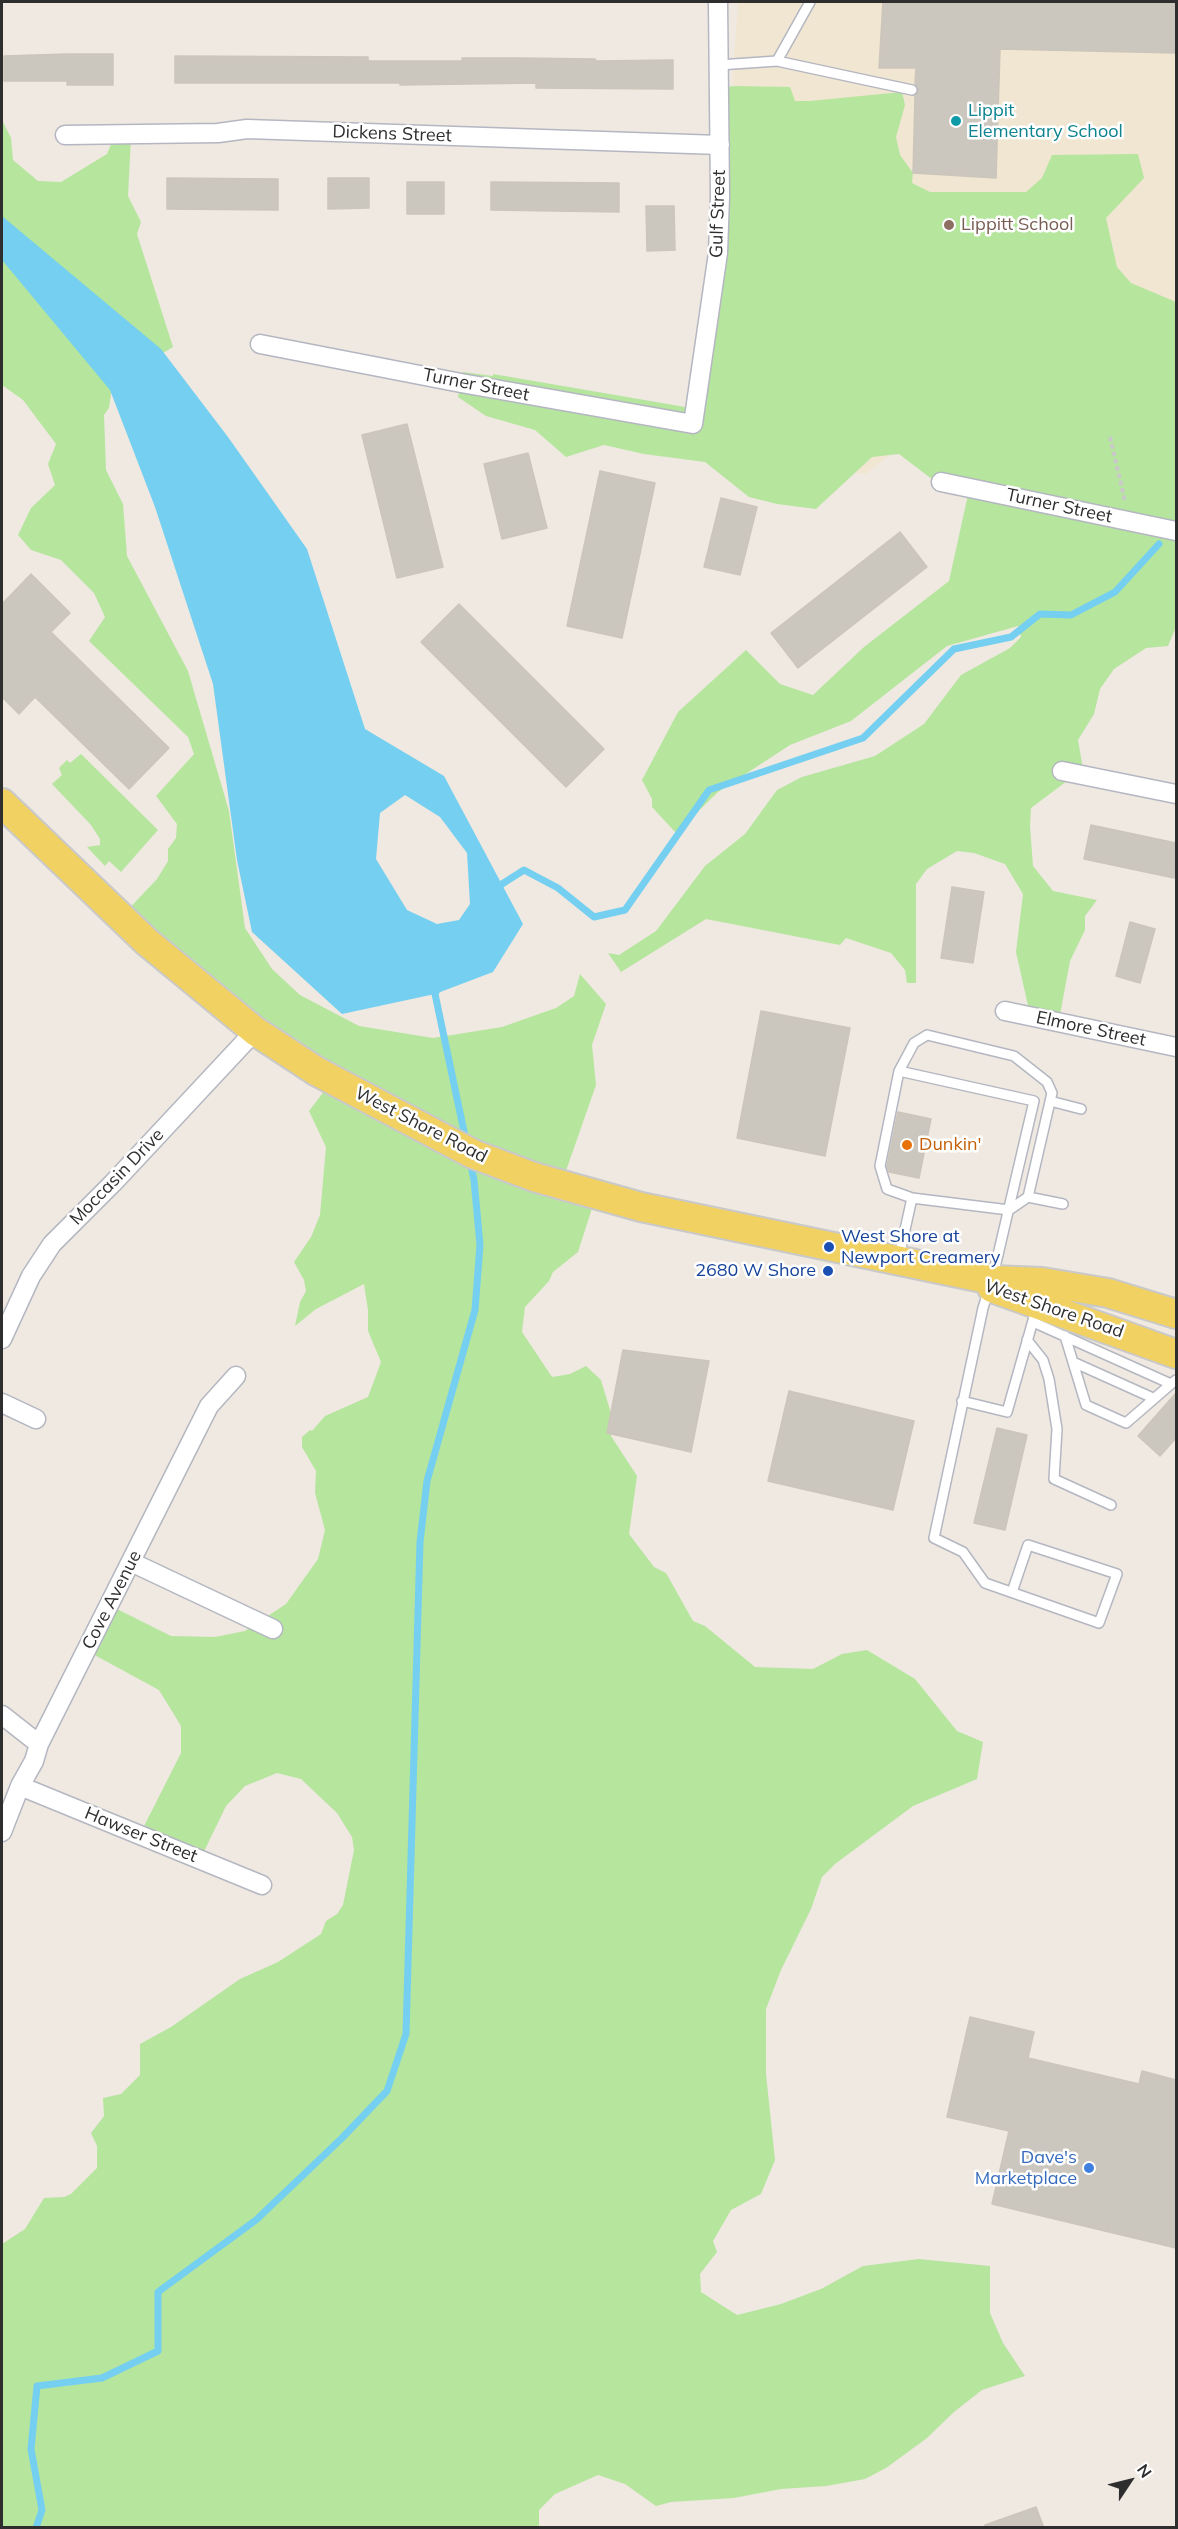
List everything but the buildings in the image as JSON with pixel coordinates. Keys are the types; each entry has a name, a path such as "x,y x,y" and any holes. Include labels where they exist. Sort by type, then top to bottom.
{"main road":[{"name":"West Shore Road","path":"2,803 147,942 255,1031 316,1071 473,1154 534,1176 642,1207 930,1266 991,1283 1042,1282 1108,1293 1176,1314"},
{"name":"West Shore Road","path":"991,1283 1035,1314 1176,1354"}],"street":[{"name":"Gulf Street","path":"693,424 718,253 720,145 718,2"},
{"name":"Dickens Street","path":"65,135 218,133 247,129 720,145"},
{"name":"Turner Street","path":"260,344 461,384 693,424"},
{"name":"Turner Street","path":"941,482 1176,531"},
{"path":"1062,771 1176,794"},
{"name":"Elmore Street","path":"1005,1011 1176,1047"},
{"name":"Moccasin Drive","path":"2,1339 31,1276 52,1244 113,1183 255,1031"},
{"name":"Cove Avenue","path":"2,1832 20,1786 34,1761 39,1744 209,1406 236,1376"},
{"path":"2,1403 36,1419"},
{"path":"131,1562 273,1629"},
{"path":"2,1715 39,1744"},
{"name":"Hawser Street","path":"20,1786 261,1885"}],"lane":[{"path":"777,61 810,2"},
{"path":"719,65 777,61 912,90"},
{"path":"927,1035 1014,1056 1047,1082 1052,1093 1050,1101 1028,1197 1009,1210 912,1198 887,1189 880,1166 898,1071 914,1043 927,1035"},
{"path":"898,1071 1034,1101 1009,1210 983,1308 934,1538 963,1552 985,1583 1099,1623 1117,1574 1028,1545 1012,1592"},
{"path":"1050,1101 1081,1109"},
{"path":"1028,1197 1063,1204"},
{"path":"898,1260 912,1198"},
{"path":"962,1401 1007,1412 1035,1314"},
{"path":"1066,1324 1174,1382 1126,1423 1086,1404 1073,1362 1066,1324"},
{"path":"1027,1340 1043,1360 1049,1379 1057,1429 1054,1479 1111,1506"},
{"path":"1073,1362 1153,1398"}],"path":[{"path":"1110,437 1126,505"}],"shaded area":[{"name":"Lippitt School","path":"738,2 1176,2 1176,448 893,452 866,474 706,457"}],"green space":[{"path":"724,87 790,87 795,101 902,92 905,105 896,137 900,155 913,173 912,183 930,192 1026,192 1042,178 1052,155 1138,154 1144,178 1106,218 1117,267 1131,283 1176,302 1176,627 1168,646 1146,648 1114,669 1100,689 1094,714 1078,740 1083,769 1031,808 1033,866 1053,891 1097,900 1085,916 1085,930 1070,961 1059,1020 1029,1010 1016,952 1023,894 1005,864 974,853 957,851 927,869 916,884 916,983 907,983 905,970 891,953 846,938 840,945 706,919 621,972 608,953 619,955 656,931 705,866 745,834 777,790 802,777 875,756 924,724 961,675 1010,648 1021,637 1018,626 947,646 851,721 790,745 718,792 676,833 652,807 652,799 642,780 678,712 746,650 780,684 813,695 864,647 949,581 969,490 937,483 899,454 872,457 816,509 777,504 749,497 705,462 644,454 604,445 566,457 535,430 486,416 458,397 463,372 493,376 493,374 691,408 696,395"},
{"path":"2,120 11,138 13,160 38,181 61,182 107,154 113,139 131,138 128,196 141,222 137,234 173,347 153,359 115,367 109,408 104,415 106,470 123,504 127,556 188,671 229,811 245,928 272,969 300,995 359,1026 433,1038 502,1027 556,1008 574,996 580,974 606,1004 592,1045 596,1085 560,1188 594,1202 578,1252 553,1272 549,1281 525,1307 522,1332 552,1377 570,1374 586,1366 601,1380 613,1420 611,1436 637,1476 629,1534 654,1567 666,1573 693,1621 705,1626 755,1667 813,1669 842,1654 867,1650 915,1679 957,1731 983,1742 977,1779 913,1806 835,1864 822,1877 811,1909 781,1970 766,2009 766,2074 775,2160 761,2194 731,2210 713,2241 717,2252 700,2274 701,2292 737,2315 781,2304 821,2289 863,2266 919,2259 990,2266 990,2313 1003,2343 1025,2376 982,2390 954,2412 927,2438 886,2468 865,2479 826,2486 781,2489 734,2498 671,2502 656,2506 625,2484 598,2475 555,2494 539,2510 539,2527 2,2527 2,2244 25,2229 44,2198 64,2197 71,2194 97,2168 97,2146 91,2133 104,2116 103,2098 121,2094 140,2075 140,2044 171,2027 240,1979 278,1962 321,1934 326,1921 337,1914 343,1905 354,1850 352,1837 337,1813 301,1779 277,1773 245,1786 226,1806 198,1864 193,1867 137,1840 181,1753 181,1726 159,1690 89,1652 111,1606 171,1636 215,1637 245,1631 286,1604 318,1559 325,1530 315,1493 316,1471 302,1447 302,1437 310,1430 312,1431 325,1416 368,1397 381,1362 368,1331 364,1284 316,1309 295,1326 300,1302 306,1291 304,1280 294,1262 311,1237 320,1215 326,1147 309,1111 328,1086 119,919 157,879 168,861 168,849 176,838 177,824 156,796 194,754 188,737 89,641 105,617 94,593 61,560 31,550 18,535 31,508 55,485 48,464 56,444 23,400 2,385"},
{"path":"81,754 158,830 121,872 109,861 105,866 87,847 100,845 100,839 91,825 52,784 62,775 59,768 67,760 70,763"}],"water":[{"path":"2,216 161,349 228,437 307,549 365,729 444,776 523,924 493,972 435,994 342,1014 252,932 237,860 213,684 155,507 110,390 2,260","holes":["405,795 440,817 467,853 470,904 459,920 437,924 407,910 376,859 380,813"]}],"waterway":[{"path":"497,892 502,884 524,870 558,888 594,917 625,910 709,790 863,738 954,649 1011,637 1040,614 1071,615 1115,592 1159,544"},
{"path":"439,986 435,994 466,1141"},
{"path":"36,2528 42,2510 31,2449 37,2386 102,2378 158,2351 158,2292 256,2220 342,2138 387,2091 406,2034 420,1542 427,1481 475,1310 480,1245 470,1161"}],"place":[{"name":"Lippit Elementary School","path":"956,121"},
{"name":"Lippitt School","path":"949,225"},
{"name":"Dunkin'","path":"907,1145"},
{"name":"West Shore at Newport Creamery","path":"829,1247"},
{"name":"2680 W Shore","path":"828,1271"},
{"name":"Dave's Marketplace","path":"1089,2168"}]}
